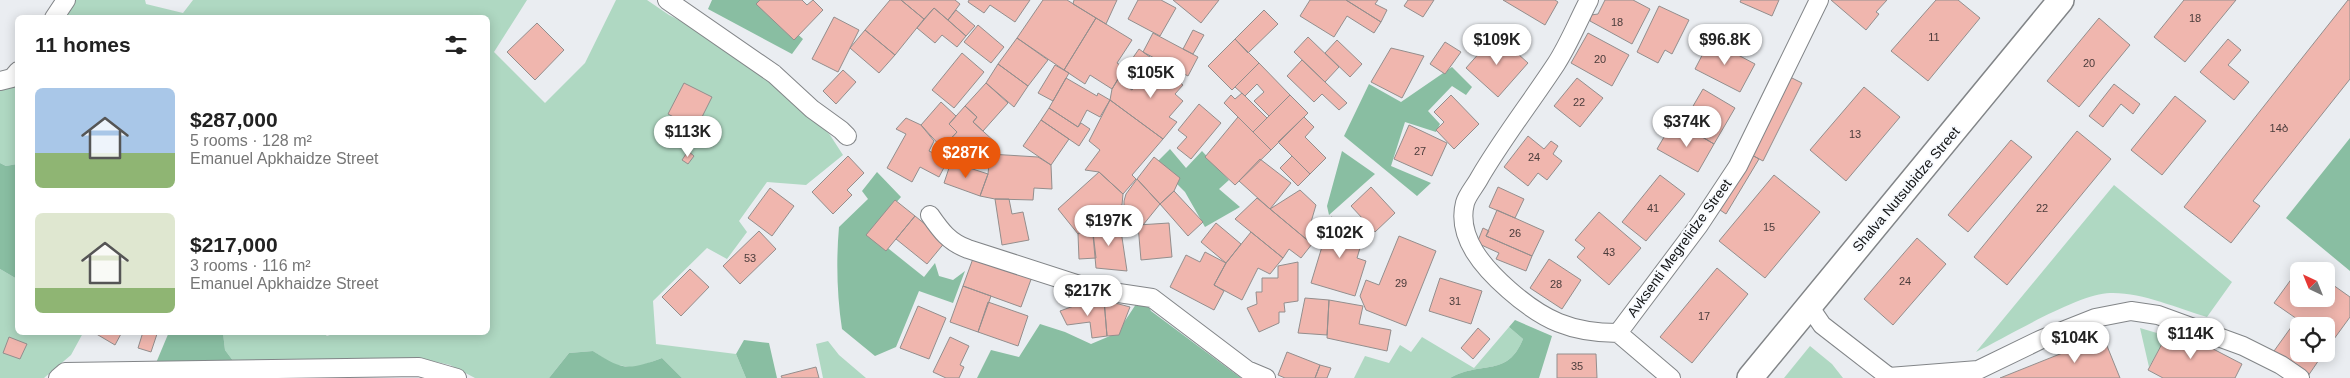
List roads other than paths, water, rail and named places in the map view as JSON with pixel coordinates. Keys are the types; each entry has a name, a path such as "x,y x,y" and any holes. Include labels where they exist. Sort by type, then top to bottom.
{"main road":[{"name":"Shalva Nutsubidze Street","path":"1750,378 2061,0"}],"street":[{"path":"56,15 66,0"},
{"path":"667,0 774,74 812,109 847,136"},
{"path":"1589,0 1558,61 1492,158 1465,203 1465,233 1475,251 1495,278 1529,308 1561,326 1594,333 1618,333 1661,375"},
{"name":"Avksenti Megrelidze Street","path":"1618,333 1699,225 1738,166 1818,0"},
{"path":"0,81 12,78 15,74"},
{"path":"930,215 945,235 955,244 968,249 1092,288 1152,298 1247,370 1266,378"},
{"path":"1809,306 1822,325 1889,377 1978,370 2042,339 2095,318 2131,311 2158,315 2243,346 2281,365 2300,378"},
{"path":"58,378 65,372 419,366 457,378"}]}
